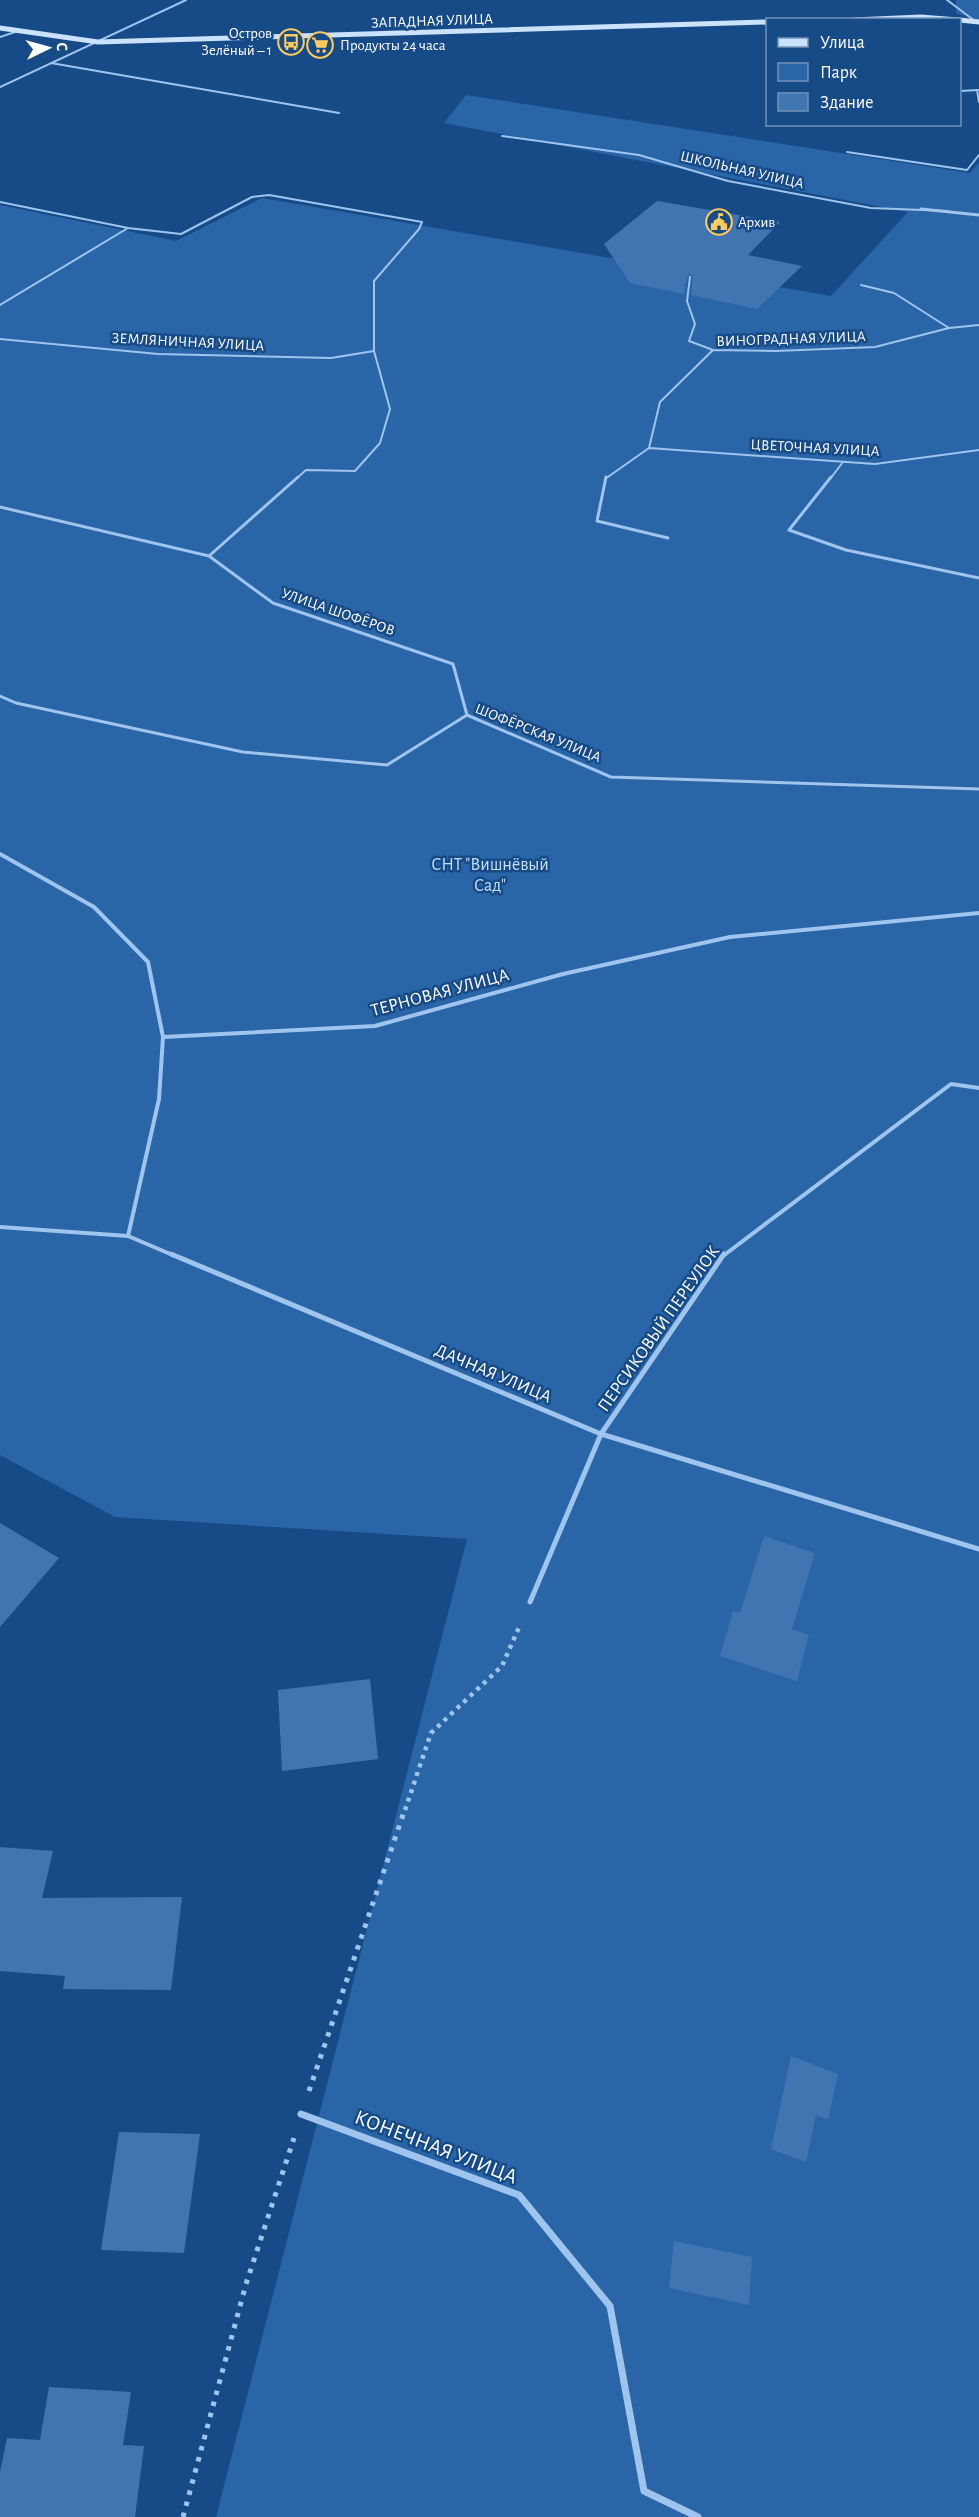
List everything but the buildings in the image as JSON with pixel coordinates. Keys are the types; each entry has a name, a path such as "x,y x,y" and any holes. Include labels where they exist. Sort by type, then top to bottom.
{"street":[{"path":"0,87 186,0"},
{"path":"898,18 934,18"},
{"path":"961,20 977,22"},
{"name":"ЗАПАДНАЯ УЛИЦА","path":"0,28 98,42 766,22"},
{"name":"ШКОЛЬНАЯ УЛИЦА","path":"502,136 639,155 729,181 871,208 941,210 979,215"}],"lane":[{"path":"946,0 977,22"},
{"path":"0,37 18,31"},
{"path":"51,63 339,112"},
{"path":"961,91 978,90 979,102"},
{"path":"847,152 967,170 979,155"},
{"path":"0,202 128,228 181,234 252,197 269,195 422,222 419,229 374,281 374,351 390,409 381,443 355,471 306,470 209,556"},
{"path":"0,305 128,228"},
{"path":"690,277 687,301 695,324 689,341 713,350"},
{"path":"861,285 894,293 949,328"},
{"name":"ВИНОГРАДНАЯ УЛИЦА","path":"649,448 660,402 713,350 776,351 875,347 949,328 979,325"},
{"name":"ЗЕМЛЯНИЧНАЯ УЛИЦА","path":"0,339 158,354 331,358 374,351"},
{"path":"649,448 605,478 597,521 668,538"},
{"name":"ЦВЕТОЧНАЯ УЛИЦА","path":"649,448 875,464 979,450"},
{"path":"843,462 789,530 846,550 979,578"},
{"name":"УЛИЦА ШОФЁРОВ","path":"0,507 209,556 273,603 453,664 467,715"},
{"name":"ШОФЁРСКАЯ УЛИЦА","path":"0,696 16,703 243,752 387,765 467,715 611,777 979,789"},
{"path":"0,854 94,908 148,962 163,1036 159,1100 128,1236"},
{"name":"ТЕРНОВАЯ УЛИЦА","path":"163,1036 375,1026 563,974 729,937 979,913"},
{"name":"ПЕРСИКОВЫЙ ПЕРЕУЛОК","path":"530,1602 601,1434 724,1254 951,1084 979,1088"},
{"name":"ДАЧНАЯ УЛИЦА","path":"0,1227 128,1236 601,1434 979,1549"},
{"name":"КОНЕЧНАЯ УЛИЦА","path":"302,2114 519,2195 610,2306 644,2491 698,2517"}],"path":[{"path":"183,2517 246,2284 431,1733 502,1666 530,1602"}],"green space":[{"path":"956,0 979,0 979,21 956,13"},
{"name":"СНТ \"Вишнёвый Сад\"","path":"466,95 970,173 979,162 979,2517 216,2517 467,1539 115,1517 0,1455 0,205 176,241 262,198 831,296 908,212 444,123"}],"place":[{"name":"Остров Зелёный – 1","path":"291,42"},
{"name":"Продукты 24 часа","path":"320,45"},
{"name":"Архив","path":"719,222"}]}
